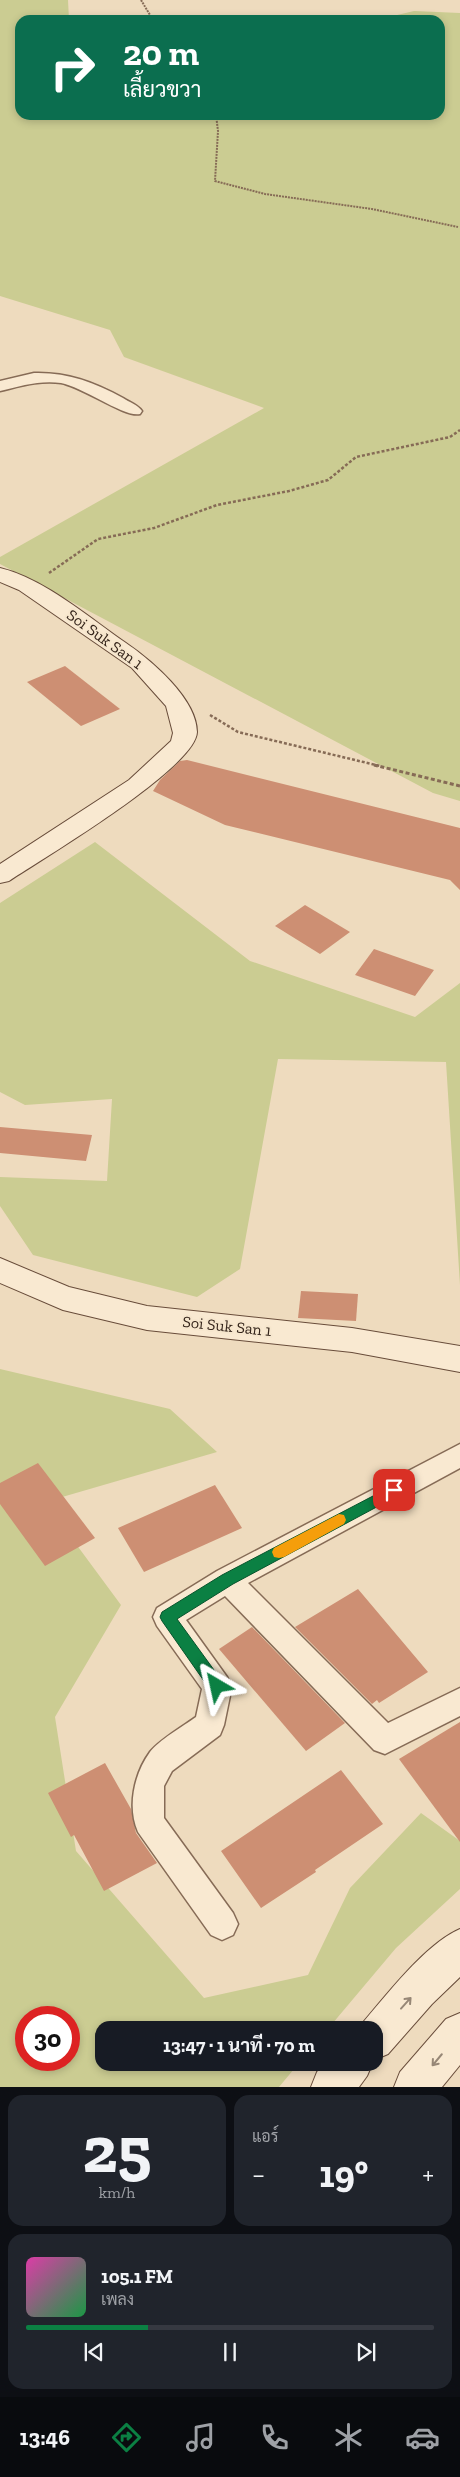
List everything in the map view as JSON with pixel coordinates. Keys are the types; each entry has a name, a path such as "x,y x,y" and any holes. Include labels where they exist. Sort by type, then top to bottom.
{"street":[{"path":"0,386 34,378 66,378 89,386 134,412"},
{"name":"Soi Suk San 1","path":"0,574 27,585 140,663 177,704 185,733 182,743 138,785 0,876"},
{"name":"Soi Suk San 1","path":"0,1270 63,1298 147,1318 352,1340 460,1360"},
{"path":"222,1924 149,1822 149,1785 161,1761 209,1725 217,1686 167,1617 228,1580 460,1455"},
{"path":"228,1580 385,1740 460,1701"},
{"path":"383,2030 418,1990 460,1949"},
{"path":"415,2087 460,2034"},
{"path":"332,2087 345,2071"}],"path":[{"path":"142,0 150,15"},
{"path":"217,120 218,131 215,181 265,194 372,209 458,227"},
{"path":"27,585 54,570 98,539 154,528 217,505 289,491 328,480 356,457 450,437 460,430"},
{"path":"177,704 206,713 238,732 460,786"}],"green space":[{"path":"0,0 68,0 69,15 15,15 15,120 445,120 445,15 397,15 414,11 460,13 460,801 433,793 0,564 0,557 264,408 124,357 110,330 0,296"},
{"path":"95,842 250,961 415,1017 460,983 460,1285 446,1062 278,1059 240,1269 197,1297 33,1255 0,1206 0,1177 107,1181 112,1099 25,1105 0,1092 0,903"},
{"path":"0,1369 170,1409 217,1452 45,1502 121,1605 55,1717 76,1851 204,1998 308,1975 350,1888 421,1813 460,1841 460,1889 396,1948 335,2021 95,2021 95,2071 292,2071 279,2087 0,2087"}],"building":[{"path":"65,666 120,709 81,726 27,682"},
{"path":"187,760 460,828 460,890 450,880 225,825 153,791 160,780 180,761"},
{"path":"305,905 350,932 320,954 275,926"},
{"path":"374,949 434,970 415,996 355,975"},
{"path":"0,1127 92,1135 86,1161 0,1153"},
{"path":"301,1291 358,1294 356,1321 298,1318"},
{"path":"38,1463 95,1538 45,1566 0,1504 0,1483"},
{"path":"215,1485 242,1528 144,1572 118,1528"},
{"path":"358,1589 428,1672 379,1703 377,1700 372,1704 295,1627"},
{"path":"252,1627 345,1723 306,1751 219,1649"},
{"path":"460,1722 460,1842 399,1759"},
{"path":"105,1763 131,1809 136,1833 157,1863 104,1891 74,1835 71,1837 48,1793"},
{"path":"341,1770 383,1824 315,1870 316,1872 261,1908 221,1851"}],"slow traffic":[{"path":"279,1552 339,1520"}],"route":[{"path":"217,1686 167,1617 228,1580 394,1490"}]}
